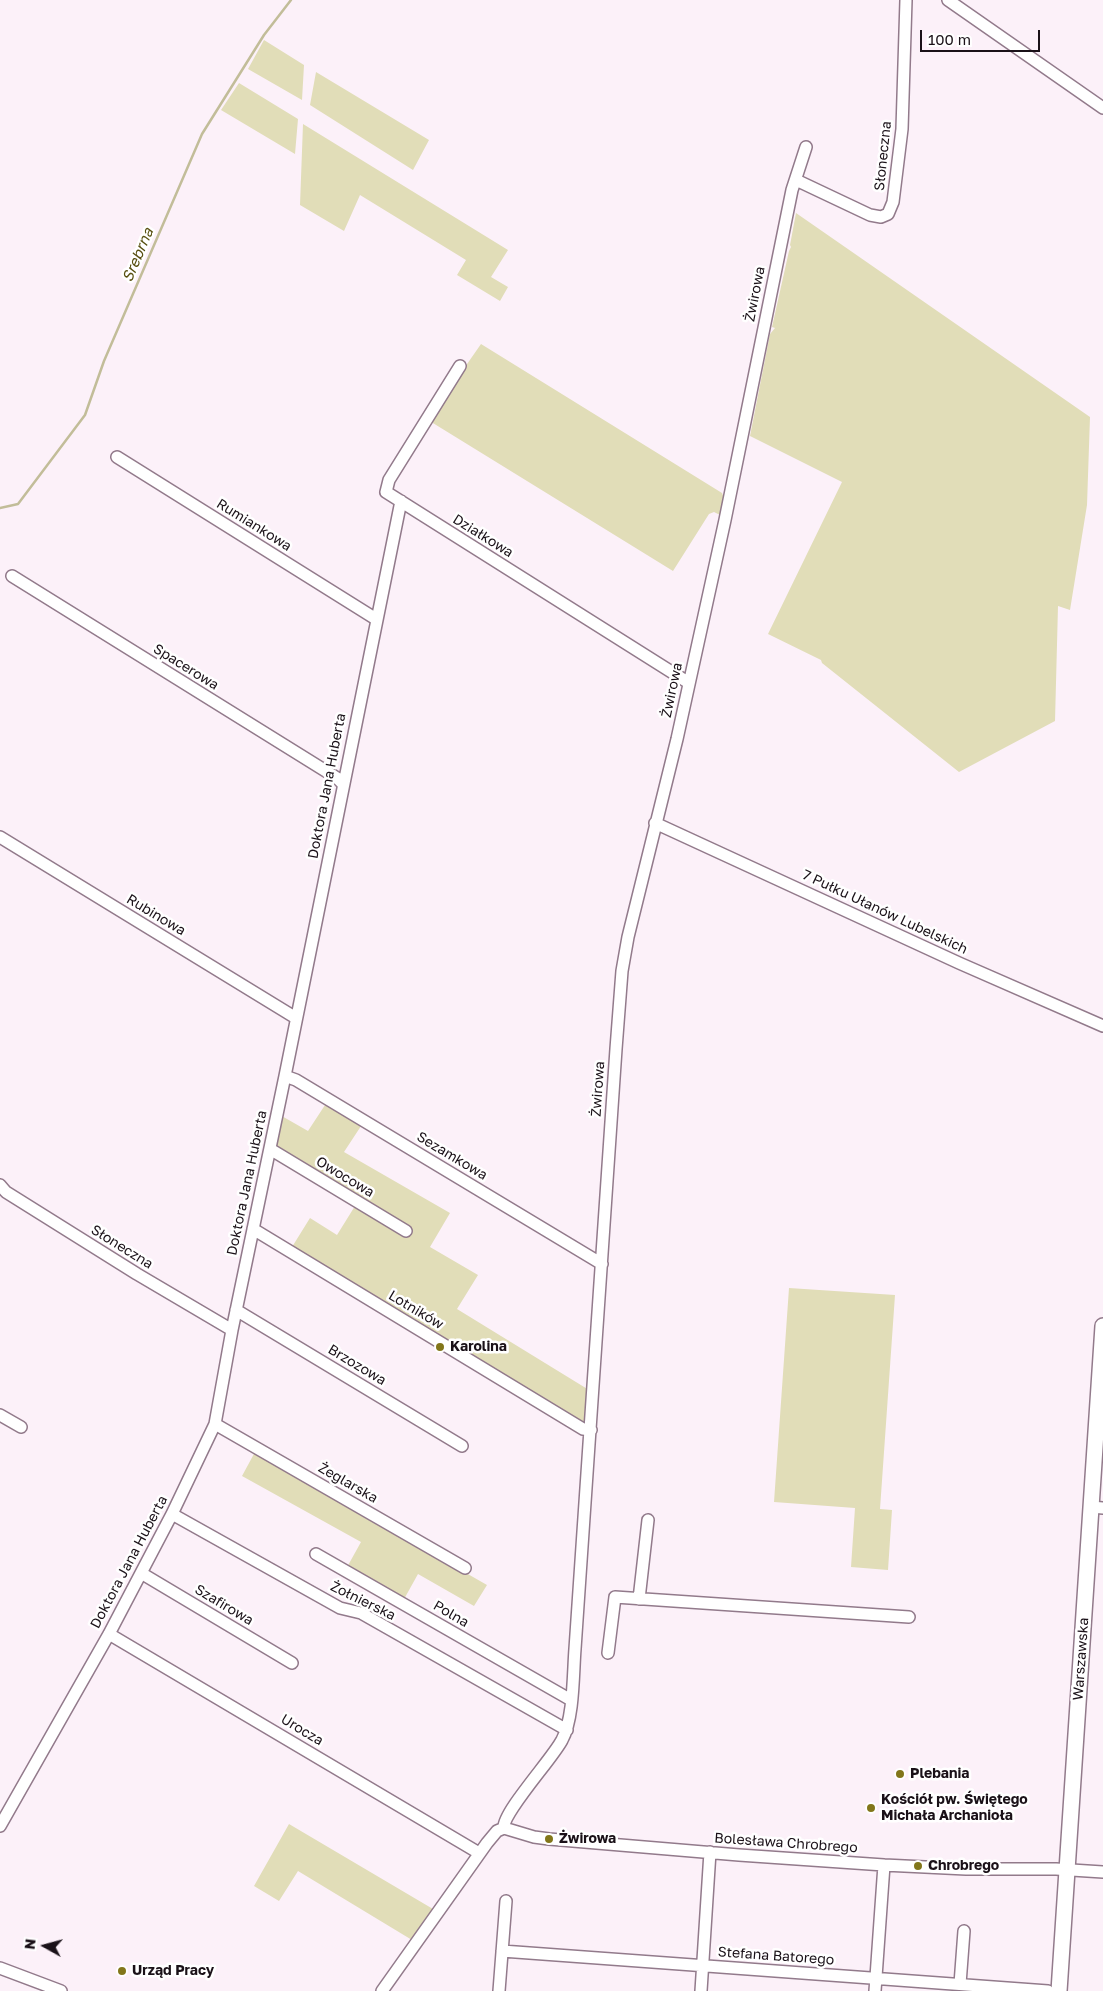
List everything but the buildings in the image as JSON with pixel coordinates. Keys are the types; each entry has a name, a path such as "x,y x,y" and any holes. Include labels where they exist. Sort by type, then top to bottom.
{"main road":[{"name":"Warszawska","path":"1059,1991 1067,1869 1097,1508 1103,1326"}],"street":[{"name":"Słoneczna","path":"796,180 870,215 881,217 888,214 893,202 902,129 906,0"},
{"path":"948,0 1103,108"},
{"name":"Żwirowa","path":"382,1991 492,1835 504,1828 503,1824 560,1743 566,1730 571,1700 591,1430 622,970 655,823 677,739 790,200 806,148"},
{"name":"Działkowa","path":"460,366 389,480 386,492 689,683"},
{"name":"Rumiankowa","path":"117,457 376,619"},
{"name":"Doktora Jana Huberta","path":"0,1826 109,1634 172,1514 215,1424 236,1310 401,501"},
{"name":"Spacerowa","path":"12,576 337,778 343,784"},
{"name":"7 Pułku Ułanów Lubelskich","path":"655,823 959,963 1103,1026"},
{"name":"Rubinowa","path":"0,837 296,1018"},
{"name":"Sezamkowa","path":"285,1076 305,1085 602,1264"},
{"name":"Owocowa","path":"270,1150 406,1231"},
{"name":"Słoneczna","path":"0,1185 6,1192 137,1274 232,1330"},
{"name":"Lotników","path":"253,1229 583,1429 591,1430"},
{"name":"Brzozowa","path":"236,1310 462,1446"},
{"path":"0,1414 21,1427"},
{"name":"Żeglarska","path":"215,1424 465,1568"},
{"name":"Żołnierska","path":"172,1514 340,1608 361,1614 566,1730"},
{"path":"639,1599 648,1520"},
{"name":"Polna","path":"316,1554 571,1700"},
{"name":"Szafirowa","path":"141,1573 292,1663"},
{"path":"608,1653 615,1597 909,1617"},
{"name":"Urocza","path":"109,1634 479,1853"},
{"name":"Bolesława Chrobrego","path":"504,1828 534,1837 549,1839 710,1852 966,1870 1067,1869 1103,1872"},
{"path":"701,1991 710,1852"},
{"path":"875,1991 884,1864"},
{"path":"499,1991 506,1900"},
{"path":"960,1984 964,1930"},
{"name":"Stefana Batorego","path":"502,1951 876,1978 940,1987 960,1984 1048,1991"},
{"path":"0,1968 60,1991"}],"shaded area":[{"path":"264,40 304,65 302,100 248,69"},
{"path":"316,72 429,140 413,170 310,105"},
{"path":"239,83 298,119 295,154 221,110"},
{"path":"303,124 508,250 491,277 508,287 500,301 457,275 466,260 360,195 344,231 300,205"},
{"path":"796,213 1090,417 1087,505 1070,610 1058,606 1055,721 959,772 822,663 821,660 768,634 842,482 750,436 770,334 775,328 772,327 791,247"},
{"path":"481,344 722,493 724,498 720,515 714,512 709,514 673,571 428,420"},
{"path":"327,1102 363,1123 344,1152 450,1213 430,1247 478,1275 457,1309 589,1390 586,1420 580,1423 292,1247 310,1218 337,1235 355,1206 405,1237 410,1229 279,1148 275,1143 280,1115 308,1131"},
{"path":"789,1288 895,1295 880,1509 892,1510 888,1570 851,1567 855,1508 774,1502"},
{"path":"255,1452 487,1585 474,1606 418,1574 403,1601 346,1569 361,1542 242,1476"},
{"path":"289,1824 433,1909 412,1940 298,1871 279,1901 254,1886"}],"waterway":[{"name":"Srebrna","path":"0,508 18,504 85,415 104,361 202,134 264,35 291,0"}],"place":[{"name":"Karolina","path":"440,1347"},
{"name":"Plebania","path":"900,1774"},
{"name":"Kościół pw. Świętego Michała Archanioła","path":"871,1808"},
{"name":"Żwirowa","path":"549,1839"},
{"name":"Chrobrego","path":"918,1866"},
{"name":"Urząd Pracy","path":"122,1971"}]}
